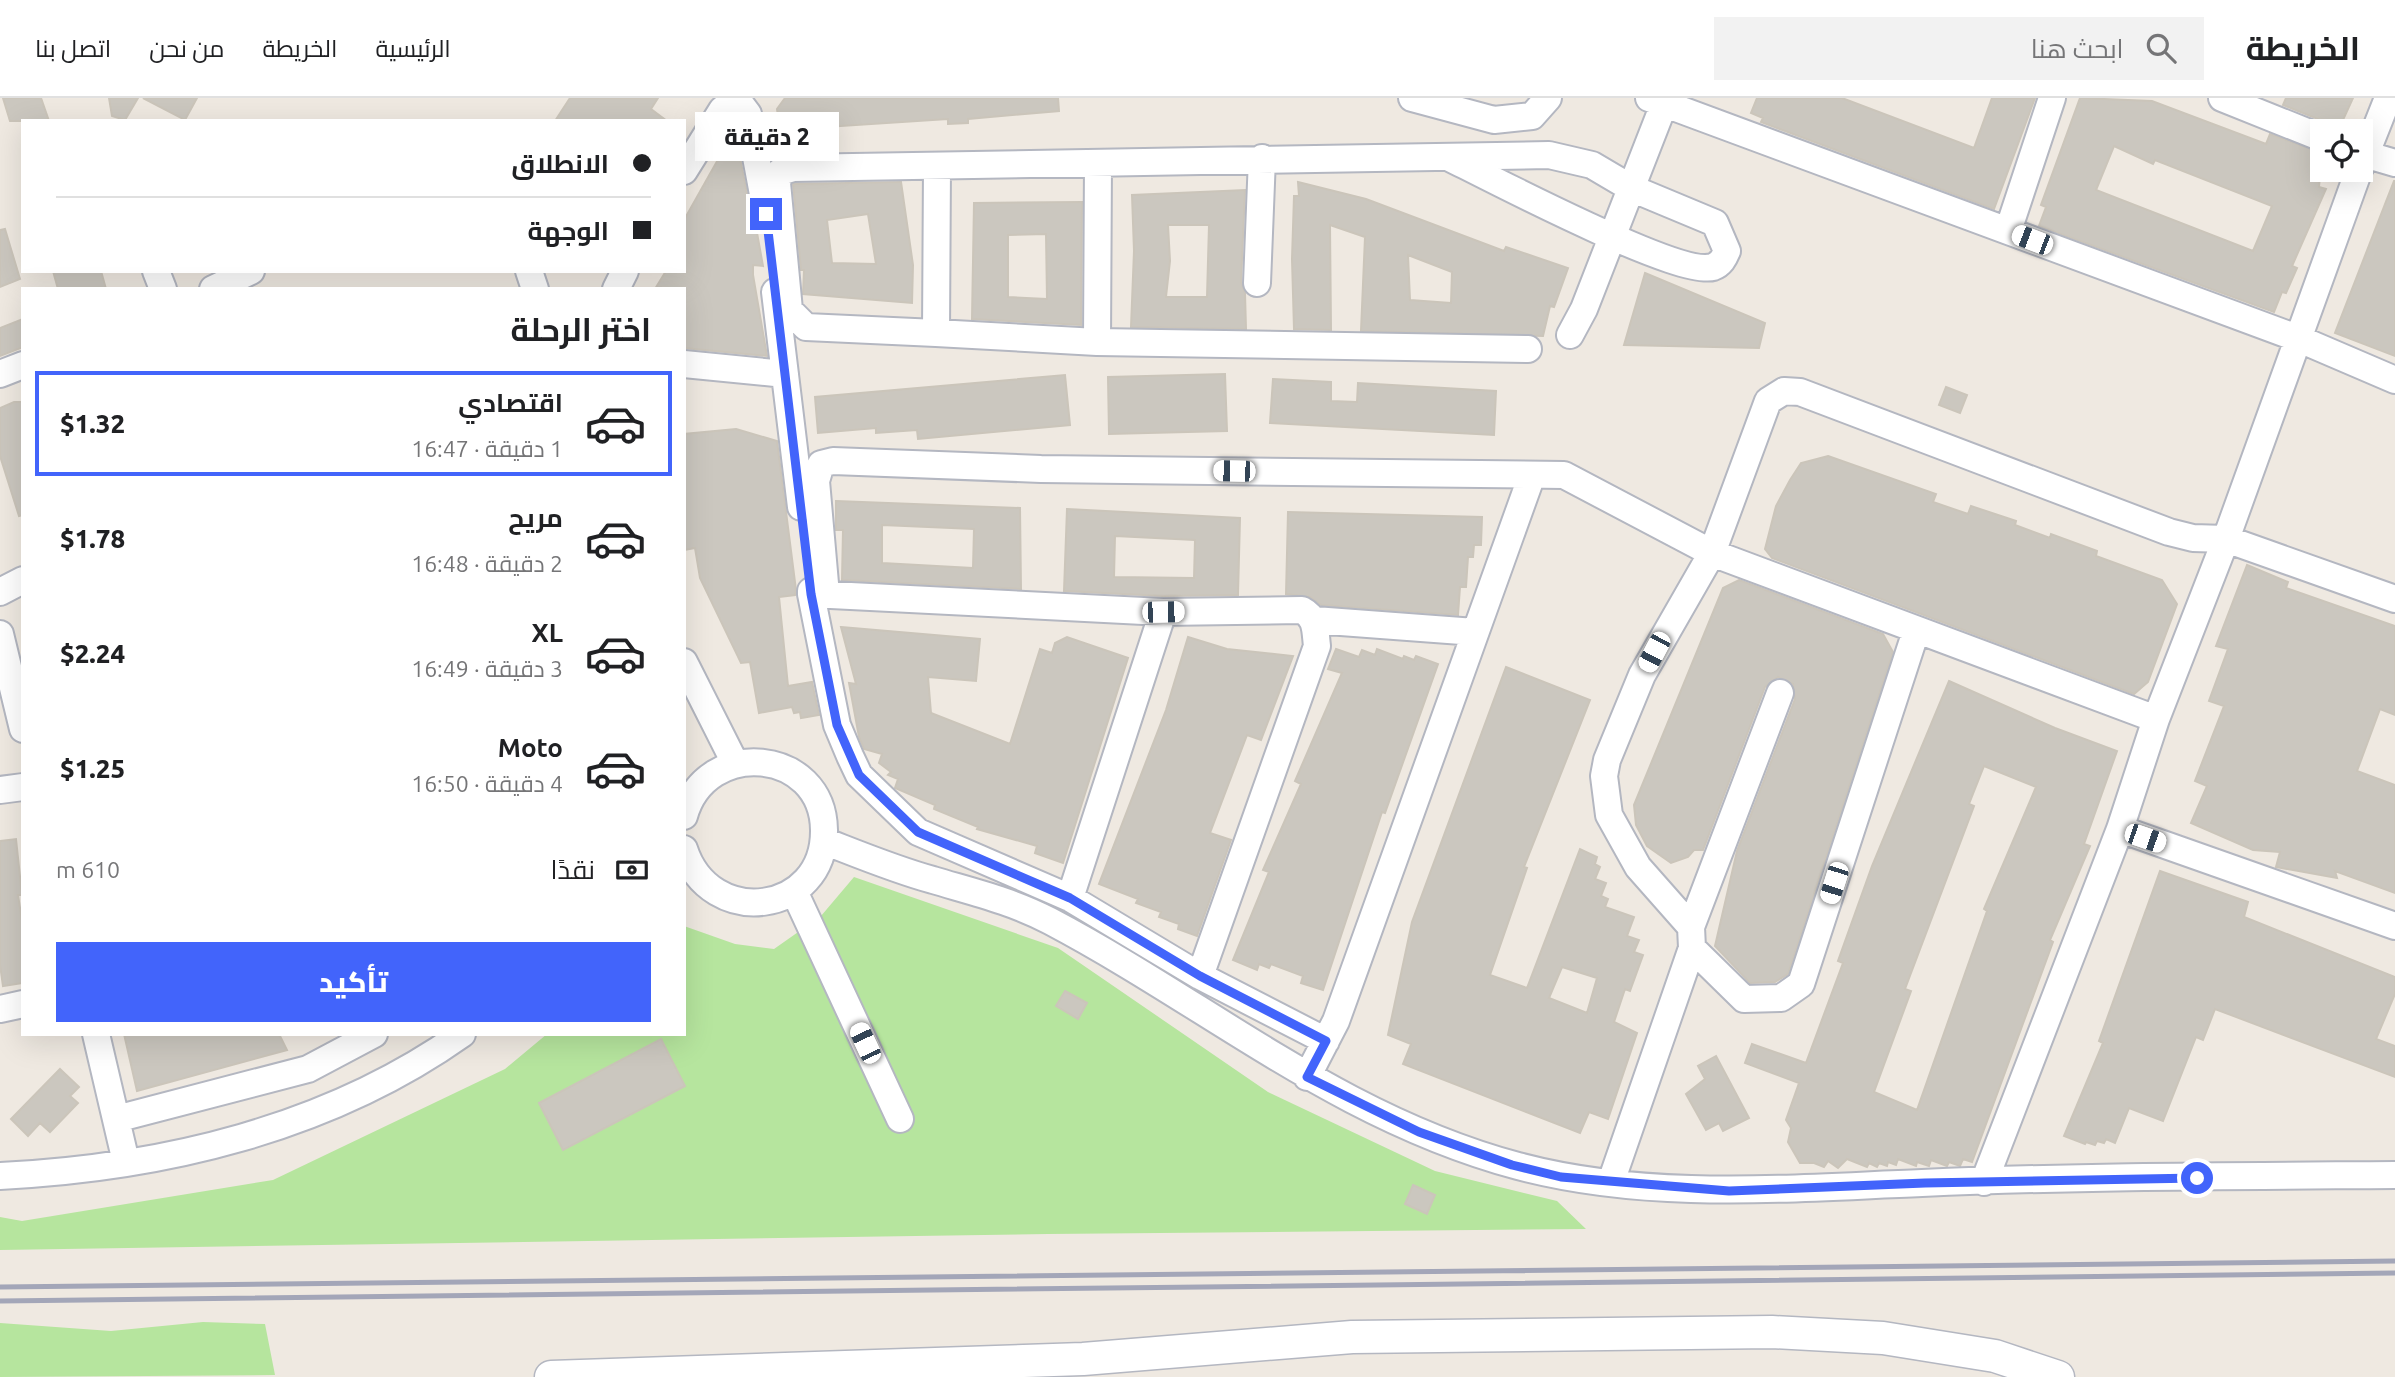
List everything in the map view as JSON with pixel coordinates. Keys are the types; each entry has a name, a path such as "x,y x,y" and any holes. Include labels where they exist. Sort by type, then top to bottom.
{"street":[{"path":"1412,98 1494,120 1532,116 1548,98"},
{"path":"2008,230 2052,98"},
{"path":"2222,98 2310,133"},
{"path":"2373,133 2388,98"},
{"path":"1570,335 1632,188 1657,101 2297,338 2395,380"},
{"path":"686,168 722,110 728,105 742,106 748,114 763,187 785,374 837,725 859,775 918,832 1070,898 1200,976 1326,1041"},
{"path":"1450,158 1612,237 1695,267 1712,267 1722,262 1727,251 1715,223 1632,188 1592,165 1549,155 1262,158 785,169 777,176 777,183 786,305 806,327 1097,342 1528,349"},
{"path":"1257,284 1262,158"},
{"path":"2373,162 2395,163"},
{"path":"1097,342 1098,163"},
{"path":"936,333 937,167"},
{"path":"1984,1182 2120,829 2156,719 2227,539 2353,182"},
{"path":"217,287 247,273"},
{"path":"686,365 785,374"},
{"path":"0,374 21,366"},
{"path":"1916,631 1801,984 1781,998 1744,999 1691,937 1638,867 1609,816 1603,789 1607,760 1642,675 1712,553 1768,401 1777,394 1792,390 2169,532 2193,538 2227,539 2395,599"},
{"path":"819,594 816,481 821,464 833,461 1041,468 1564,475 1712,553 2156,719"},
{"path":"1307,1077 1326,1041 1532,475"},
{"path":"0,592 21,581"},
{"path":"819,594 1163,612 1302,610 1314,620 1475,632"},
{"path":"1070,898 1163,612"},
{"path":"1200,976 1317,646 1314,620"},
{"path":"0,634 21,721"},
{"path":"686,666 735,763"},
{"path":"1611,1182 1691,937 1780,694"},
{"path":"686,812 701,784 723,768 735,763 766,762 794,774 805,784 821,811 824,841 817,864 794,891 765,903 734,901 706,886 686,858"},
{"path":"0,790 21,787"},
{"path":"2120,829 2395,926"},
{"path":"824,841 930,880 995,897 1040,916 1307,1077 1419,1132 1512,1165 1561,1177 1729,1191 1984,1182 2395,1175"},
{"path":"794,891 900,1119"},
{"path":"0,1009 21,1004"},
{"path":"96,1036 127,1162"},
{"path":"116,1119 308,1069 370,1036"},
{"path":"0,1176 73,1171 226,1141 323,1111 375,1087 458,1036"},
{"path":"308,1069 323,1111"},
{"path":"551,1377 1083,1359 1352,1337 1772,1332 1883,1338 1995,1356 2058,1377"}],"green space":[{"path":"854,877 1058,948 1268,1092 1435,1171 1557,1201 1586,1229 1048,1234 0,1250 0,1217 22,1221 273,1180 505,1069 545,1036 686,1036 686,927 735,944 774,949 821,916"},
{"path":"203,1322 265,1324 275,1375 0,1377 0,1323 111,1331"}],"building":[{"path":"3,98 41,98 48,119 10,121"},
{"path":"109,98 138,98 126,119 112,116"},
{"path":"143,98 197,98 183,119"},
{"path":"570,98 658,98 651,109 664,119 556,119"},
{"path":"785,98 1058,98 1059,111 968,119 968,123 948,124 948,119 780,130 777,109"},
{"path":"1757,98 1842,98 1974,148 1992,98 2035,98 1994,209 1761,122 1763,118 1751,113"},
{"path":"2080,98 2152,101 2266,144 2270,134 2310,149 2310,182 2319,182 2319,187 2326,189 2292,266 2297,268 2286,293 2282,292 2274,312 2039,226 2046,207 2041,205","holes":["2114,146 2153,164 2155,160 2272,206 2253,251 2096,190"]},
{"path":"2286,98 2353,98 2343,119 2318,119 2283,105"},
{"path":"729,140 737,143 763,266 753,265 753,275 767,356 686,348 686,287 656,287 665,273 686,273 686,216"},
{"path":"2395,181 2395,356 2335,333"},
{"path":"901,182 913,265 912,303 803,294 804,270 801,270 793,184","holes":["868,214 876,264 832,263 827,220"]},
{"path":"1298,182 1366,199 1504,251 1506,247 1568,268 1554,307 1550,306 1543,336 1361,331 1365,237 1330,225 1331,330 1294,329 1294,196 1299,196","holes":["1408,255 1452,272 1451,303 1410,300"]},
{"path":"1245,190 1241,282 1245,293 1246,329 1131,327 1134,251 1132,195","holes":["1168,225 1209,225 1207,297 1166,297 1170,261"]},
{"path":"1082,202 1081,325 972,319 974,203","holes":["1046,234 1047,299 1008,297 1008,235"]},
{"path":"5,229 20,279 0,287 0,230"},
{"path":"54,273 102,273 105,287 57,287"},
{"path":"1645,273 1765,323 1759,348 1624,345"},
{"path":"21,320 21,348 0,356 0,328"},
{"path":"1225,374 1227,431 1109,434 1108,377"},
{"path":"1065,375 1070,425 918,439 917,430 876,433 876,428 818,433 815,397"},
{"path":"1273,379 1331,382 1331,401 1357,402 1358,383 1496,391 1494,435 1270,423"},
{"path":"1946,387 1967,395 1960,413 1939,405"},
{"path":"21,402 19,516 0,456 0,408"},
{"path":"736,429 777,441 796,590 795,595 779,597 788,686 812,682 819,715 801,718 800,712 794,713 792,707 759,713 750,662 741,663 700,578 695,548 686,550 686,434"},
{"path":"1828,456 1936,494 1933,502 1968,514 1971,506 2016,521 2015,525 2050,538 2051,534 2097,551 2096,556 2162,580 2177,604 2148,682 2134,694 1772,558 1765,549 1776,506 1790,480 1801,463"},
{"path":"836,501 1020,508 1021,589 842,580 843,530 836,530","holes":["882,525 974,529 973,568 882,563"]},
{"path":"1067,509 1240,518 1238,595 1163,596 1064,591","holes":["1115,536 1195,540 1194,578 1114,577"]},
{"path":"1288,512 1482,517 1481,545 1474,545 1473,557 1468,557 1466,587 1460,587 1458,615 1321,605 1310,597 1286,594"},
{"path":"2247,565 2288,582 2286,588 2395,626 2395,715 2380,709 2357,771 2395,785 2395,893 2335,871 2337,878 2276,867 2280,852 2253,850 2191,823 2207,786 2195,781 2224,706 2209,701 2228,649 2216,646"},
{"path":"1739,580 1883,634 1893,652 1788,974 1775,982 1750,983 1715,946 1737,851 1795,699 1793,684 1778,677 1765,687 1703,850 1694,850 1688,857 1671,863 1647,846 1636,825 1634,805 1723,588"},
{"path":"841,627 980,639 976,681 928,677 931,713 1010,744 1040,649 1052,653 1055,643 1067,637 1128,658 1063,863 1035,853 1037,846 977,829 978,827 934,809 935,805 895,788 898,779 888,775 891,772 879,763 882,754 864,749 859,737 849,683 856,684"},
{"path":"1188,637 1227,649 1293,656 1261,740 1247,735 1210,833 1231,840 1197,936 1178,929 1179,924 1159,917 1161,912 1136,903 1138,899 1099,884 1166,710"},
{"path":"1336,649 1359,657 1362,650 1375,655 1377,649 1403,659 1404,656 1414,660 1416,656 1438,664 1385,813 1382,812 1323,990 1301,983 1303,976 1271,964 1269,968 1259,964 1257,970 1233,960 1269,872 1263,870 1301,784 1295,781 1342,673 1328,669"},
{"path":"1506,667 1590,700 1524,867 1527,868 1490,975 1527,988 1580,849 1597,857 1595,864 1600,867 1595,879 1606,883 1601,896 1608,899 1605,907 1634,917 1627,936 1639,940 1634,952 1643,955 1630,991 1625,989 1614,1022 1637,1033 1608,1119 1589,1112 1580,1133 1403,1064 1411,1044 1388,1035 1412,922","holes":["1562,967 1597,978 1587,1013 1549,998"]},
{"path":"1949,681 2055,728 2117,751 2084,844 2090,846 2050,940 2053,942 1972,1162 1963,1159 1960,1166 1949,1162 1947,1166 1931,1160 1929,1166 1917,1162 1916,1166 1898,1159 1896,1165 1888,1162 1887,1166 1879,1163 1877,1167 1869,1163 1867,1167 1847,1159 1838,1168 1828,1161 1824,1167 1814,1163 1800,1163 1788,1142 1791,1128 1786,1120 1799,1083 1745,1063 1752,1044 1806,1063 1843,963 1838,961 1872,866","holes":["1984,766 2036,787 1984,909 1987,911 1917,1110 1874,1092 1911,991 1905,989 1974,806 1969,804"]},
{"path":"16,839 21,886 21,895 18,895 21,914 21,983 3,986 0,965 0,841"},
{"path":"2160,871 2248,902 2244,917 2395,977 2395,994 2376,1039 2395,1046 2395,1077 2215,1009 2203,1040 2196,1037 2163,1121 2129,1108 2115,1143 2106,1139 2104,1143 2097,1141 2095,1145 2085,1144 2064,1136 2103,1043 2099,1041"},
{"path":"1065,991 1087,1003 1078,1019 1056,1006"},
{"path":"124,1036 280,1036 287,1050 137,1091"},
{"path":"661,1039 685,1086 563,1150 539,1103"},
{"path":"1716,1056 1749,1118 1723,1131 1719,1123 1706,1130 1686,1094 1705,1079 1698,1066"},
{"path":"60,1069 79,1087 70,1096 78,1103 50,1132 40,1123 28,1136 11,1119"},
{"path":"1413,1185 1435,1195 1427,1214 1405,1204"}],"railway":[{"path":"0,1287 2395,1261"},
{"path":"0,1301 2395,1273"}],"route":[{"path":"766,214 811,594 837,725 859,775 918,832 1070,898 1200,976 1326,1041 1307,1077 1340,1096 1419,1132 1512,1165 1561,1177 1729,1191 1925,1183 2197,1178"}]}
